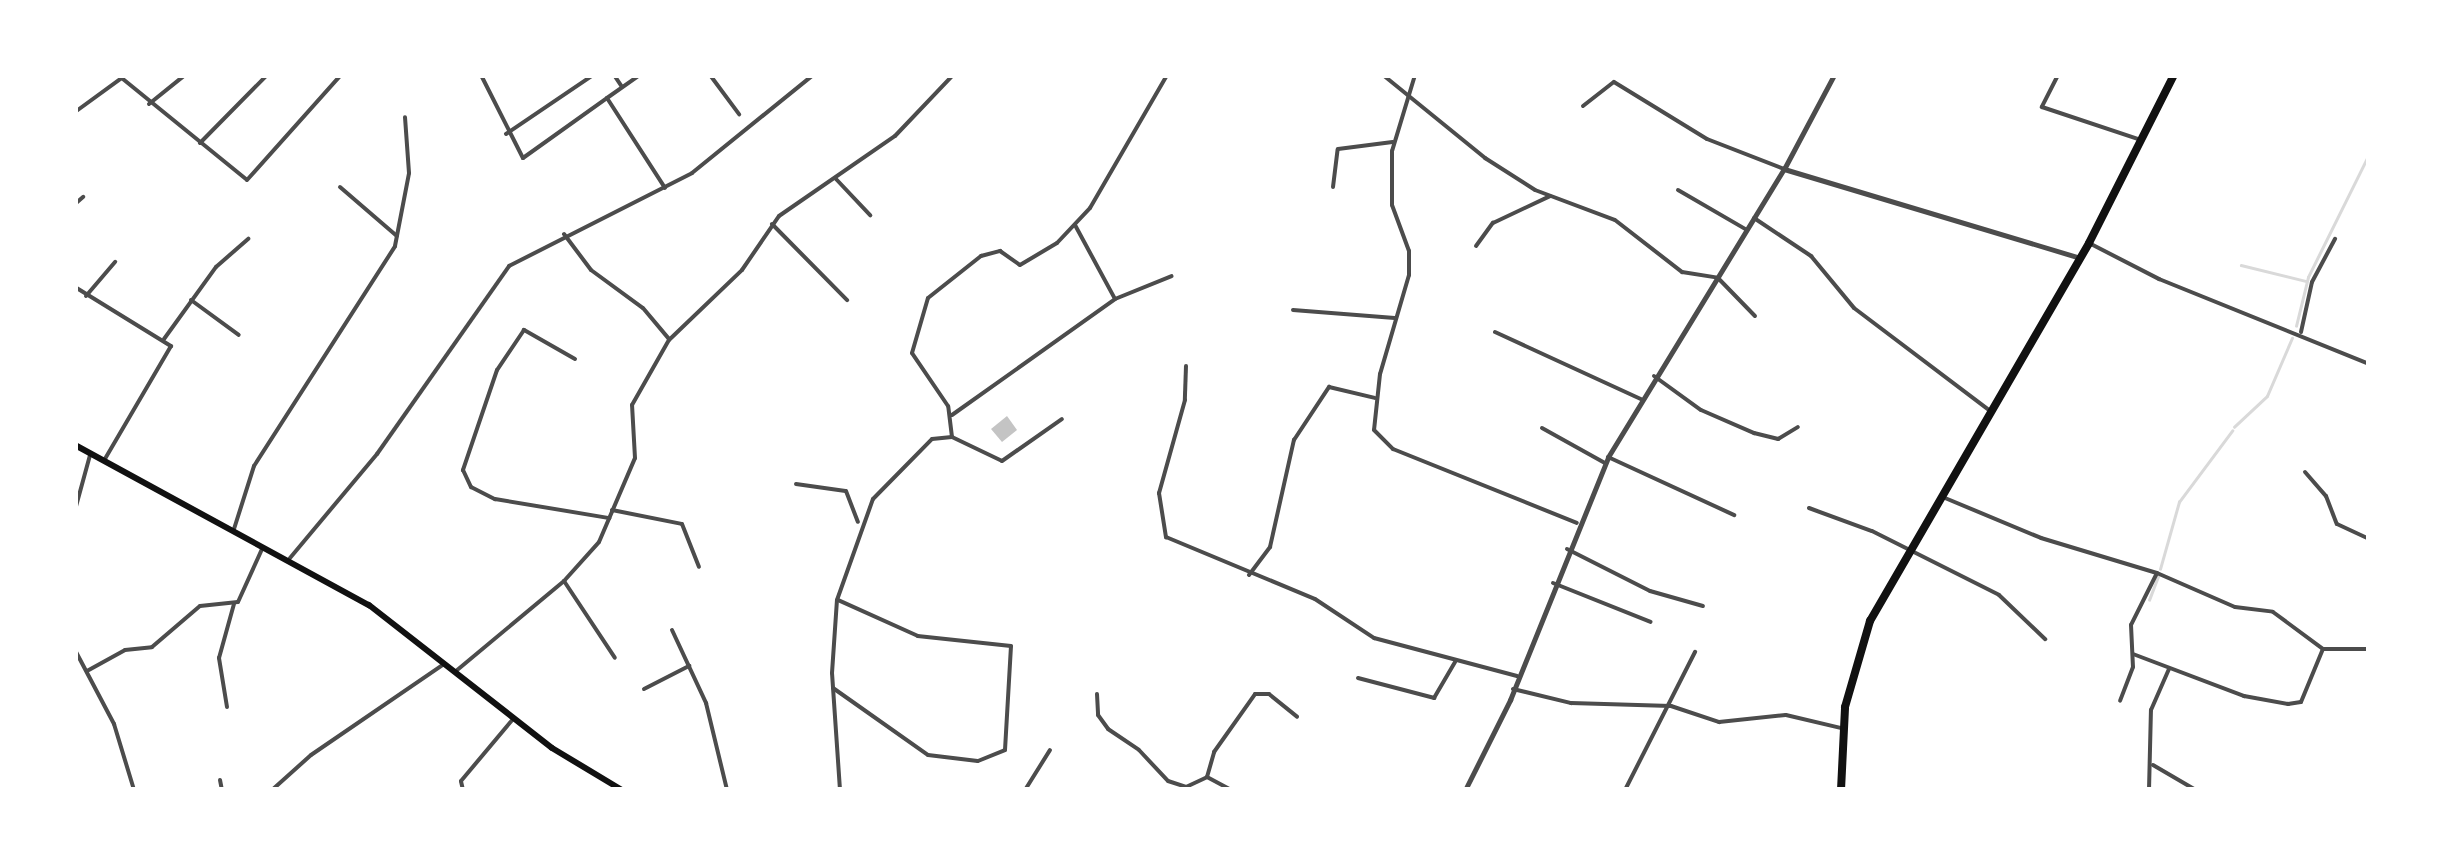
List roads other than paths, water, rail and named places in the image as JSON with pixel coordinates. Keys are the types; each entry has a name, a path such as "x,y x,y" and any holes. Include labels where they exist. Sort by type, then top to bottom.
{"main road":[{"path":"1841,790 1843,728 1860,644 1909,548 2089,243 2174,75"},
{"path":"75,444 290,558 402,626 513,719 622,790"}],"street":[{"path":"149,104 186,75"},
{"path":"199,144 267,75"},
{"path":"75,112 122,76 149,104 199,144 251,179 282,134 341,75"},
{"path":"480,75 506,134 529,158 638,76"},
{"path":"506,134 593,75"},
{"path":"614,75 622,87"},
{"path":"710,75 739,114"},
{"path":"290,558 377,454 496,278 564,234 666,189 814,75"},
{"path":"454,672 564,581 598,542 635,458 632,405 669,340 742,270 772,224 896,136 953,75"},
{"path":"952,437 952,416 912,354 928,298 966,262 997,250 1024,265 1075,225 1167,75"},
{"path":"1383,75 1485,158 1550,196 1614,220 1682,272 1718,278 1754,316"},
{"path":"1415,75 1393,142 1392,205 1410,260 1375,398 1374,430 1381,442 1577,523"},
{"path":"1583,106 1618,75"},
{"path":"1466,790 1512,690 1566,549 1607,460 1654,376 1784,169 1834,75"},
{"path":"2058,75 2042,107 2141,140"},
{"path":"1614,82 1707,140 1784,169 2080,258"},
{"path":"607,98 666,189"},
{"path":"234,529 254,466 398,237 409,173 405,117"},
{"path":"1333,188 1338,149 1393,142"},
{"path":"836,179 870,215"},
{"path":"340,187 398,237"},
{"path":"1678,190 1747,230"},
{"path":"1476,246 1493,223 1550,196"},
{"path":"75,204 83,197"},
{"path":"1754,218 1805,251 1862,314 1989,410"},
{"path":"772,224 846,300"},
{"path":"1075,225 1115,299"},
{"path":"564,234 591,270 652,317 669,340"},
{"path":"164,339 191,300 248,239"},
{"path":"2301,334 2312,282 2335,239"},
{"path":"2089,243 2159,279 2369,364"},
{"path":"86,296 116,262"},
{"path":"952,416 1115,299 1172,276"},
{"path":"75,287 164,339 171,350 104,462"},
{"path":"191,300 240,335"},
{"path":"1293,310 1395,318"},
{"path":"574,360 524,330 497,370 463,470 471,487 495,499 609,518"},
{"path":"1495,332 1641,399"},
{"path":"1186,366 1185,400 1159,493 1160,526 1172,542 1315,599 1374,638 1517,676"},
{"path":"1654,376 1738,427 1778,439 1798,427"},
{"path":"1250,574 1270,547 1294,440 1329,387 1375,398"},
{"path":"842,789 833,688 836,600 859,526 911,454 932,439 952,437 1002,461 1062,419"},
{"path":"1542,428 1734,515"},
{"path":"75,510 90,455"},
{"path":"2304,472 2326,496 2337,524 2369,539"},
{"path":"796,484 846,490 859,526"},
{"path":"1941,496 2041,538 2157,573 2234,607 2274,612 2323,649 2369,650"},
{"path":"1809,508 1909,548 2000,595 2045,639"},
{"path":"612,510 682,524 699,567"},
{"path":"226,707 219,658 234,604 264,544"},
{"path":"1566,549 1624,580 1703,606"},
{"path":"2120,701 2131,653 2131,625 2157,573"},
{"path":"564,581 615,658"},
{"path":"1553,583 1651,622"},
{"path":"833,688 928,754 978,762 1005,750 1011,646 918,636 836,600"},
{"path":"86,671 125,650 152,648 200,606 234,604"},
{"path":"672,630 706,702 727,790"},
{"path":"2131,653 2268,704 2297,704 2323,649"},
{"path":"75,650 118,735 134,790"},
{"path":"1626,790 1695,652"},
{"path":"1358,678 1434,698 1455,662"},
{"path":"272,790 312,755 444,664"},
{"path":"644,689 689,666"},
{"path":"2149,790 2151,710 2169,669"},
{"path":"1512,690 1571,704 1671,706 1719,722 1786,715 1843,728"},
{"path":"1098,694 1098,715 1108,730 1139,750 1168,782 1186,786 1208,776"},
{"path":"1208,776 1214,752 1256,694 1269,694 1296,717"},
{"path":"462,790 460,781 513,719"},
{"path":"1025,790 1050,750"},
{"path":"2152,764 2196,790"},
{"path":"1208,776 1231,790"},
{"path":"220,780 222,790"}],"waterway":[{"path":"2296,326 2308,277 2369,154"},
{"path":"2241,265 2306,281"},
{"path":"2234,427 2267,396 2292,338"},
{"path":"2160,569 2179,502 2232,431"},
{"path":"2149,600 2158,577"}]}
